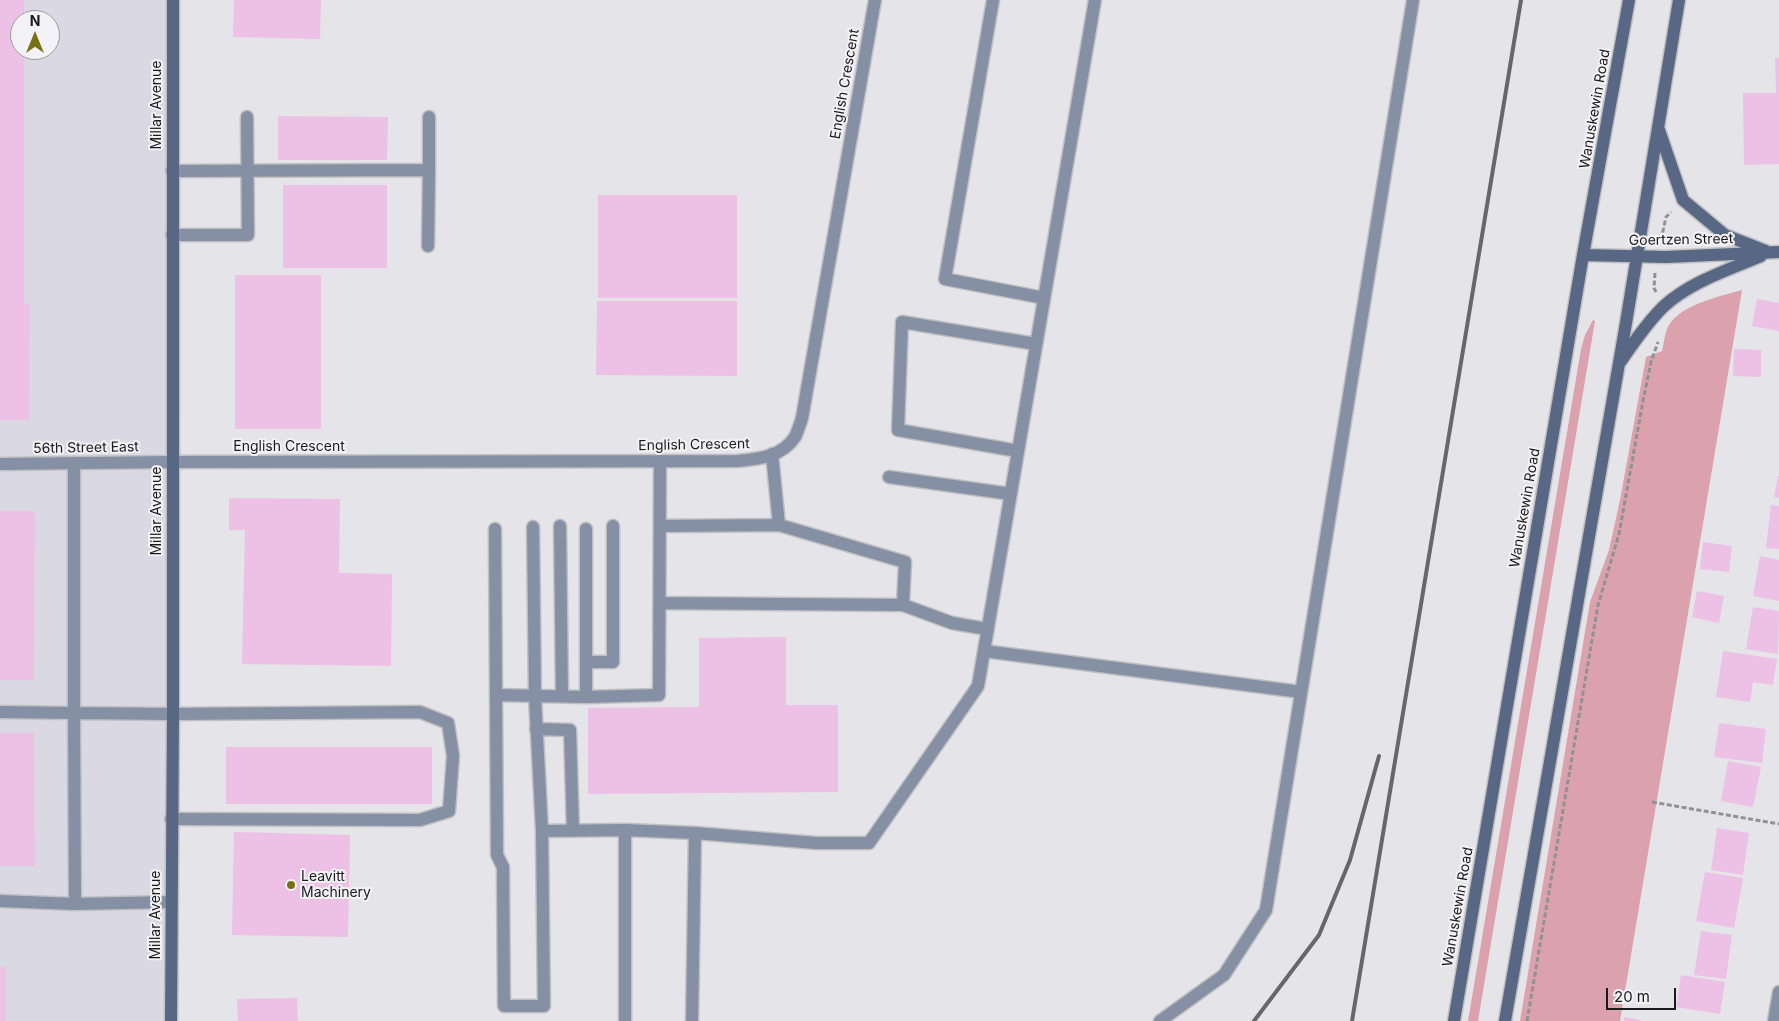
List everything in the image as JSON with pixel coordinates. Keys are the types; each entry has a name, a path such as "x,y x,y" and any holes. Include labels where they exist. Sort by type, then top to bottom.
{"main road":[{"name":"Millar Avenue","path":"171,1021 173,714 172,0"},
{"name":"Wanuskewin Road","path":"1454,1021 1583,255 1629,0"},
{"path":"1505,1021 1680,0"},
{"path":"1658,130 1683,200 1725,235 1775,252"},
{"name":"Goertzen Street","path":"1583,255 1657,256 1775,252"},
{"path":"1619,364 1648,323 1664,306 1682,292 1722,272 1775,252"}],"street":[{"name":"English Crescent","path":"172,462 737,461 759,459 779,452 794,437 802,418 875,0"},
{"path":"993,0 945,279 1044,298"},
{"path":"542,831 625,830 695,833 816,843 869,843 978,686 1095,0"},
{"path":"1160,1021 1224,975 1266,910 1413,0"},
{"path":"172,235 248,235 247,117"},
{"path":"428,246 429,117"},
{"path":"172,170 429,170"},
{"path":"1018,451 898,430 902,322 1036,344"},
{"path":"772,454 779,526"},
{"path":"496,695 586,697 659,695 660,461"},
{"name":"56th Street East","path":"0,464 172,462"},
{"path":"74,463 75,904"},
{"path":"889,477 1010,494"},
{"path":"560,526 562,696"},
{"path":"586,662 612,662 613,526"},
{"path":"660,526 779,526 905,562 904,605"},
{"path":"495,529 497,855 503,867 504,1006 544,1006 542,831 536,730 533,527"},
{"path":"586,529 586,697"},
{"path":"660,603 904,605 952,623 987,629"},
{"path":"984,651 1301,692"},
{"path":"0,712 173,714 420,712 448,723 453,756 450,811 420,820 171,819"},
{"path":"536,730 570,730 573,831"},
{"path":"625,830 626,1021"},
{"path":"692,1021 695,833"},
{"path":"0,902 75,904 171,902"},
{"path":"1774,1021 1779,992"}],"path":[{"path":"1664,306 1654,288 1657,256 1666,217 1683,200"},
{"path":"1527,1021 1598,605 1619,534 1644,393 1651,362 1661,334"},
{"path":"1652,802 1779,824"}],"shaded area":[{"path":"0,0 173,0 171,1021 0,1021"},
{"path":"1742,290 1620,1021 1520,1021 1590,602 1609,550 1646,357 1662,351 1669,325 1683,312 1702,302"},
{"path":"1593,320 1595,321 1478,1021 1468,1021 1581,349 1585,335"}],"building":[{"path":"0,0 24,0 24,10 10,10 10,60 24,60 24,304 30,304 29,420 0,420"},
{"path":"234,0 321,0 320,39 233,37"},
{"path":"1775,58 1779,58 1779,164 1744,165 1743,93 1776,93"},
{"path":"278,116 388,117 387,160 278,160"},
{"path":"283,185 387,185 387,268 283,268"},
{"path":"598,195 737,195 737,298 598,298"},
{"path":"235,275 321,275 321,429 235,429"},
{"path":"1757,299 1779,303 1779,331 1752,326"},
{"path":"597,301 737,301 737,376 596,375"},
{"path":"1734,349 1761,350 1761,377 1733,376"},
{"path":"1779,476 1779,498 1774,497"},
{"path":"229,498 340,499 339,573 392,574 391,666 242,664 245,530 229,530"},
{"path":"1771,505 1779,506 1779,549 1766,548"},
{"path":"0,511 35,511 34,680 0,680"},
{"path":"1703,542 1732,546 1729,572 1700,569"},
{"path":"1760,556 1779,560 1779,601 1753,596"},
{"path":"1697,591 1724,596 1719,623 1692,617"},
{"path":"1753,607 1779,611 1778,654 1746,649"},
{"path":"786,637 786,705 838,705 838,792 588,794 588,708 699,707 699,638"},
{"path":"1723,651 1777,659 1773,685 1753,682 1750,702 1716,697"},
{"path":"1719,723 1766,729 1762,763 1714,757"},
{"path":"0,733 34,733 35,866 0,866"},
{"path":"226,747 432,747 432,804 226,804"},
{"path":"1728,761 1761,767 1753,807 1721,801"},
{"path":"1717,828 1749,833 1743,875 1711,870"},
{"name":"Leavitt Machinery","path":"234,832 350,835 348,937 232,935"},
{"path":"1705,872 1743,878 1734,928 1696,921"},
{"path":"1701,931 1732,935 1726,979 1694,975"},
{"path":"0,967 6,967 6,1021 0,1021"},
{"path":"1681,975 1725,982 1720,1014 1676,1007"},
{"path":"297,998 298,1021 238,1021 237,999"},
{"path":"1624,1017 1641,1020 1641,1021 1624,1021"}],"railway":[{"path":"1352,1021 1521,0"},
{"path":"1254,1021 1319,935 1350,860 1379,756"}],"place":[{"name":"Leavitt Machinery","path":"291,885"}]}
